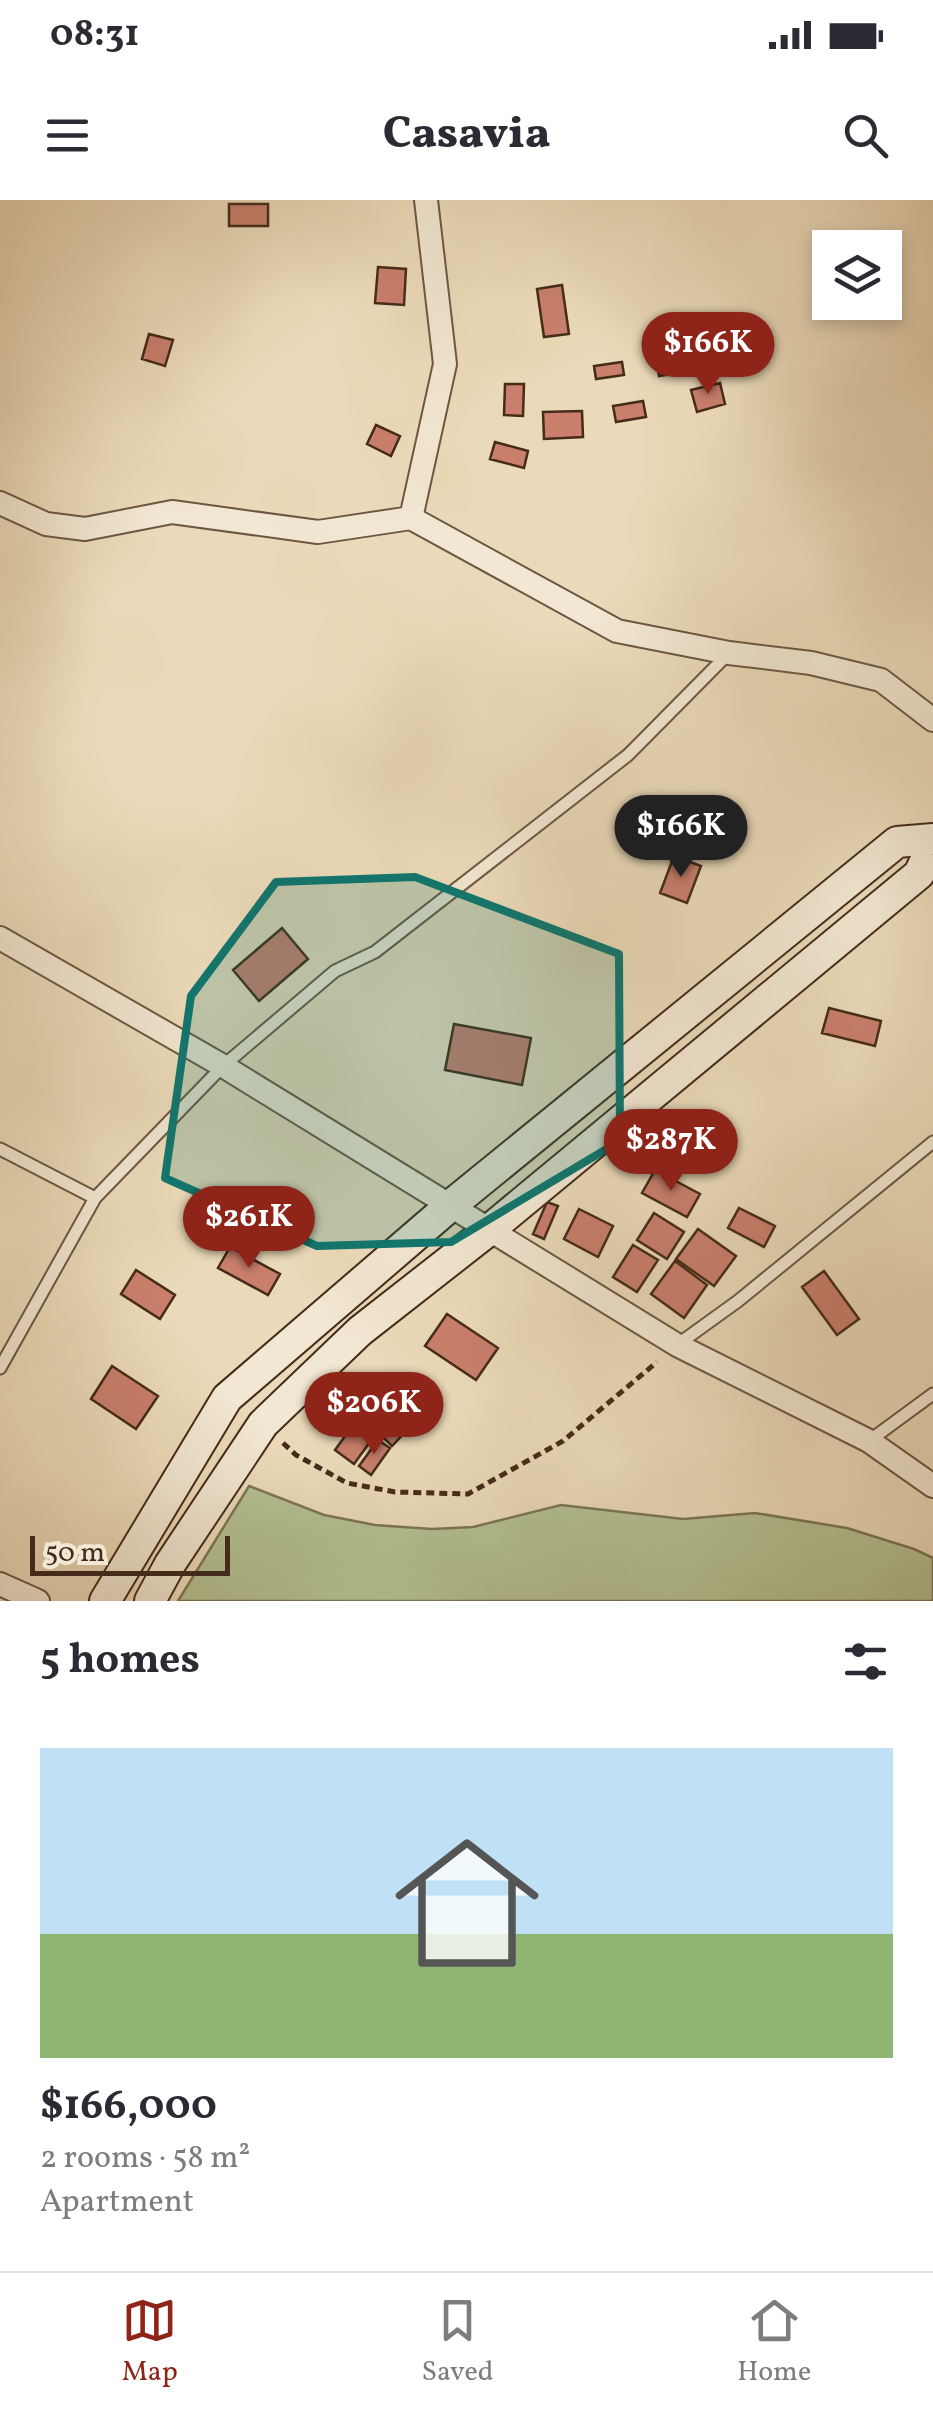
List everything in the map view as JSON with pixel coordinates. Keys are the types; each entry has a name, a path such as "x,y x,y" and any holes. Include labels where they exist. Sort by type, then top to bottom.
{"main road":[{"path":"105,1601 227,1398 450,1206 897,842 933,842 919,874 489,1230 360,1331 263,1424 170,1564 150,1601"}],"street":[{"path":"411,518 444,364 426,200"},
{"path":"0,502 46,524 86,529 172,512 318,532 411,518 618,631 730,653 812,663 880,680 933,720"},
{"path":"0,938 223,1066 677,1344 869,1441 933,1486"},
{"path":"0,1584 38,1601"}],"lane":[{"path":"0,1368 95,1198 223,1066 335,971 375,952 628,755 730,653"},
{"path":"677,1344 738,1301 933,1142"},
{"path":"0,1149 95,1198"},
{"path":"869,1441 933,1394"}],"path":[{"path":"263,1424 296,1455 347,1483 395,1492 468,1494 563,1442 677,1344"}],"highlighted area":[{"path":"415,877 619,954 620,1141 451,1242 317,1246 165,1178 191,996 276,882"}],"green space":[{"path":"249,1486 324,1515 375,1525 473,1527 561,1505 683,1519 755,1513 847,1528 933,1558 933,1601 178,1601"}],"building":[{"path":"229,204 268,204 268,226 229,226"},
{"path":"378,267 406,269 404,305 375,303"},
{"path":"562,285 569,334 544,337 537,289"},
{"path":"149,334 173,340 165,366 142,359"},
{"path":"698,339 703,369 659,376 654,346"},
{"path":"622,362 624,375 596,379 594,366"},
{"path":"720,383 725,404 697,412 691,390"},
{"path":"505,384 524,384 523,416 504,415"},
{"path":"643,401 646,417 616,422 613,406"},
{"path":"582,411 583,437 544,439 543,412"},
{"path":"376,425 400,436 391,456 367,444"},
{"path":"495,442 528,451 524,468 490,459"},
{"path":"674,856 701,866 687,903 660,893"},
{"path":"282,928 308,959 259,1001 233,970"},
{"path":"829,1008 881,1021 875,1046 822,1033"},
{"path":"454,1024 531,1038 522,1085 445,1070"},
{"path":"673,1115 703,1146 686,1162 657,1131"},
{"path":"655,1170 700,1194 687,1217 642,1193"},
{"path":"547,1202 558,1206 544,1239 533,1234"},
{"path":"739,1208 775,1226 764,1247 728,1228"},
{"path":"579,1209 613,1226 598,1257 564,1239"},
{"path":"654,1213 684,1232 667,1259 637,1240"},
{"path":"698,1229 736,1256 714,1286 676,1259"},
{"path":"633,1245 658,1260 637,1292 613,1277"},
{"path":"230,1247 280,1274 268,1295 218,1268"},
{"path":"675,1261 707,1285 684,1318 651,1294"},
{"path":"136,1270 175,1295 160,1319 121,1294"},
{"path":"824,1271 859,1319 837,1335 802,1287"},
{"path":"447,1314 498,1348 476,1380 425,1346"},
{"path":"112,1366 158,1396 136,1429 91,1399"},
{"path":"378,1393 411,1426 392,1446 359,1414"},
{"path":"356,1421 375,1435 354,1464 335,1450"},
{"path":"378,1440 390,1448 371,1475 359,1466"}]}
